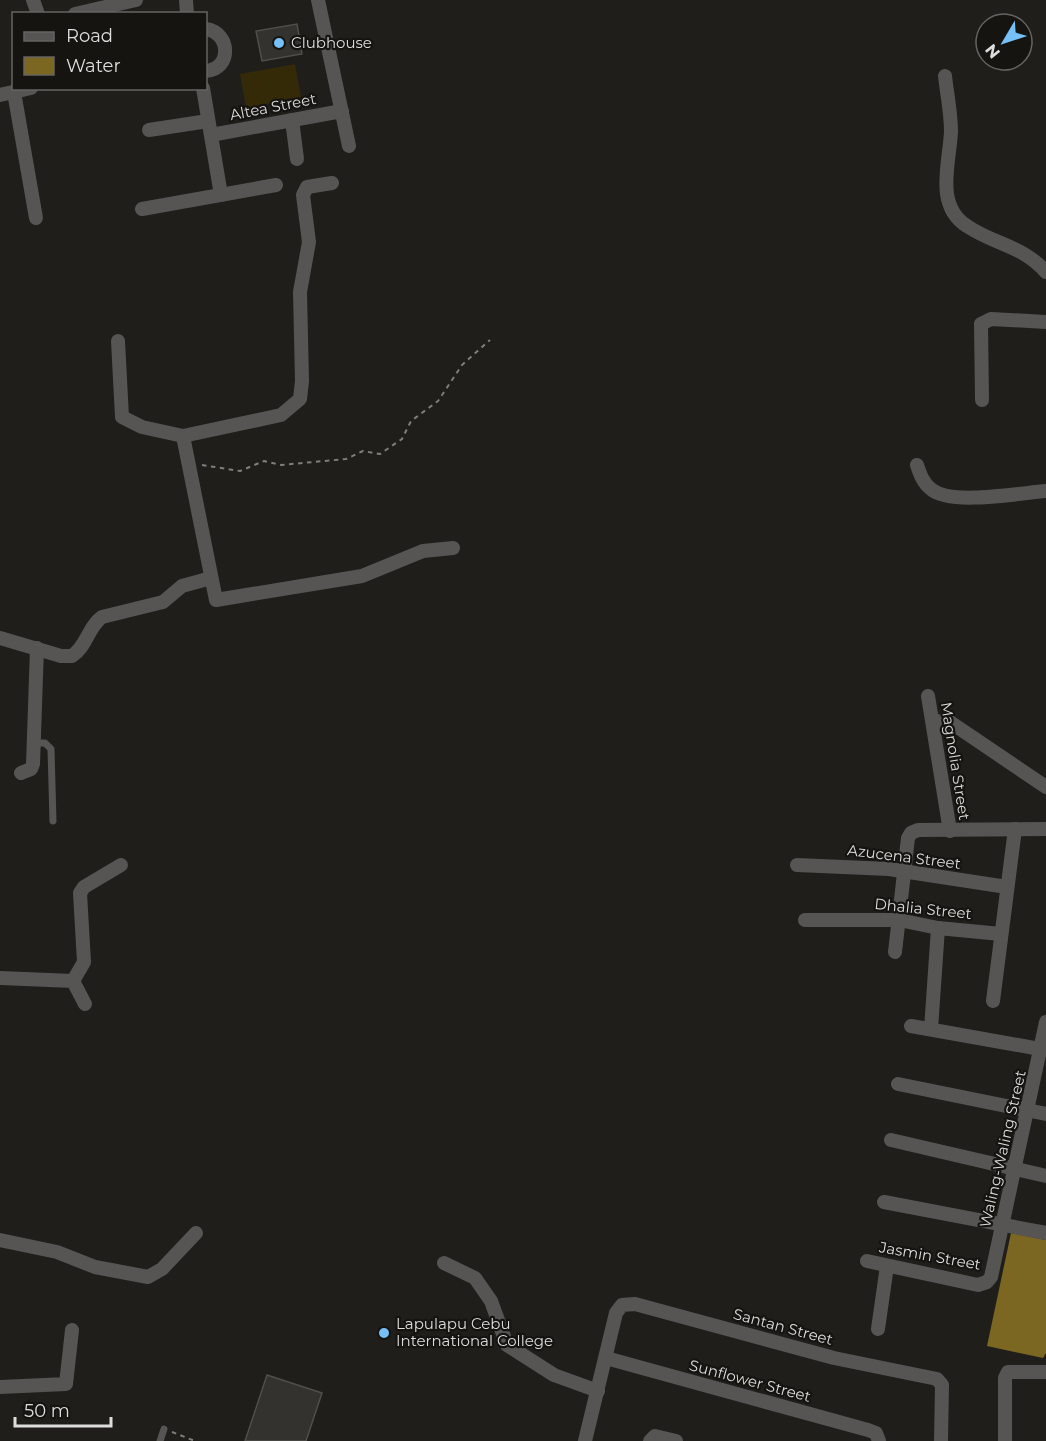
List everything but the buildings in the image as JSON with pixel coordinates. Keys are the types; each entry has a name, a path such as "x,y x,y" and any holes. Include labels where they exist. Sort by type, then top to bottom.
{"street":[{"path":"84,12 136,0"},
{"path":"318,0 349,146"},
{"path":"207,29 214,31 223,39 226,51 222,63 207,71"},
{"path":"945,76 951,132 945,166 952,210 967,227 1033,258 1046,272"},
{"path":"0,95 22,90"},
{"path":"203,90 221,195"},
{"path":"14,92 36,218"},
{"name":"Altea Street","path":"149,130 209,128 292,120 342,111"},
{"path":"292,120 297,159"},
{"path":"118,341 122,417 142,427 183,436 281,415 300,399 302,381 300,292 309,242 303,195 307,187 332,183"},
{"path":"142,208 276,185"},
{"path":"982,400 981,324 991,319 1046,322"},
{"path":"183,436 216,600 362,576 423,551 453,548"},
{"path":"917,465 922,480 932,491 955,497 1046,491"},
{"path":"0,638 72,656 85,645 95,624 102,617 163,602 182,586 211,578"},
{"path":"21,773 31,769 33,764 37,648"},
{"name":"Magnolia Street","path":"928,696 950,831"},
{"path":"933,721 950,722 1046,787"},
{"path":"895,952 903,871 908,838 911,833 918,830 1046,829"},
{"path":"993,1001 1015,830"},
{"path":"73,981 84,962 80,893 84,887 122,865"},
{"name":"Azucena Street","path":"797,865 903,871 1007,887"},
{"name":"Dhalia Street","path":"805,920 899,920 938,928 1000,934"},
{"path":"931,1029 938,928"},
{"path":"0,978 73,981"},
{"path":"73,981 85,1004"},
{"name":"Waling-Waling Street","path":"987,1282 991,1277 1044,1050 1046,1022"},
{"path":"911,1026 1044,1050"},
{"path":"898,1084 1046,1114"},
{"path":"891,1140 1046,1176"},
{"path":"884,1202 1046,1233"},
{"path":"0,1240 57,1252 95,1267 148,1276 162,1269 196,1233"},
{"name":"Jasmin Street","path":"867,1261 978,1285 987,1282"},
{"path":"444,1263 475,1278 491,1301 507,1345 554,1375 598,1391"},
{"path":"878,1329 887,1266"},
{"name":"Santan Street","path":"606,1358 616,1313 622,1305 635,1304 834,1358 937,1379 942,1385 941,1441"},
{"path":"0,1387 66,1384 72,1330"},
{"path":"585,1441 606,1358"},
{"name":"Sunflower Street","path":"606,1358 868,1430 876,1433 879,1441"},
{"path":"1005,1441 1005,1378 1008,1372 1046,1372"},
{"path":"650,1441 655,1436 676,1441"}],"lane":[{"path":"34,743 45,743 51,749 53,821"},
{"path":"160,1441 164,1429"}],"path":[{"path":"189,463 240,471 264,461 281,465 346,459 363,451 380,454 402,440 411,421 438,401 462,365 490,340"},
{"path":"164,1429 195,1441"}],"shaded area":[{"path":"295,64 301,97 246,108 240,74"}],"water":[{"path":"1011,1233 1046,1240 1046,1353 1043,1358 987,1346"}],"place":[{"name":"Clubhouse","path":"279,43"},
{"name":"Lapulapu Cebu International College","path":"384,1333"}]}
